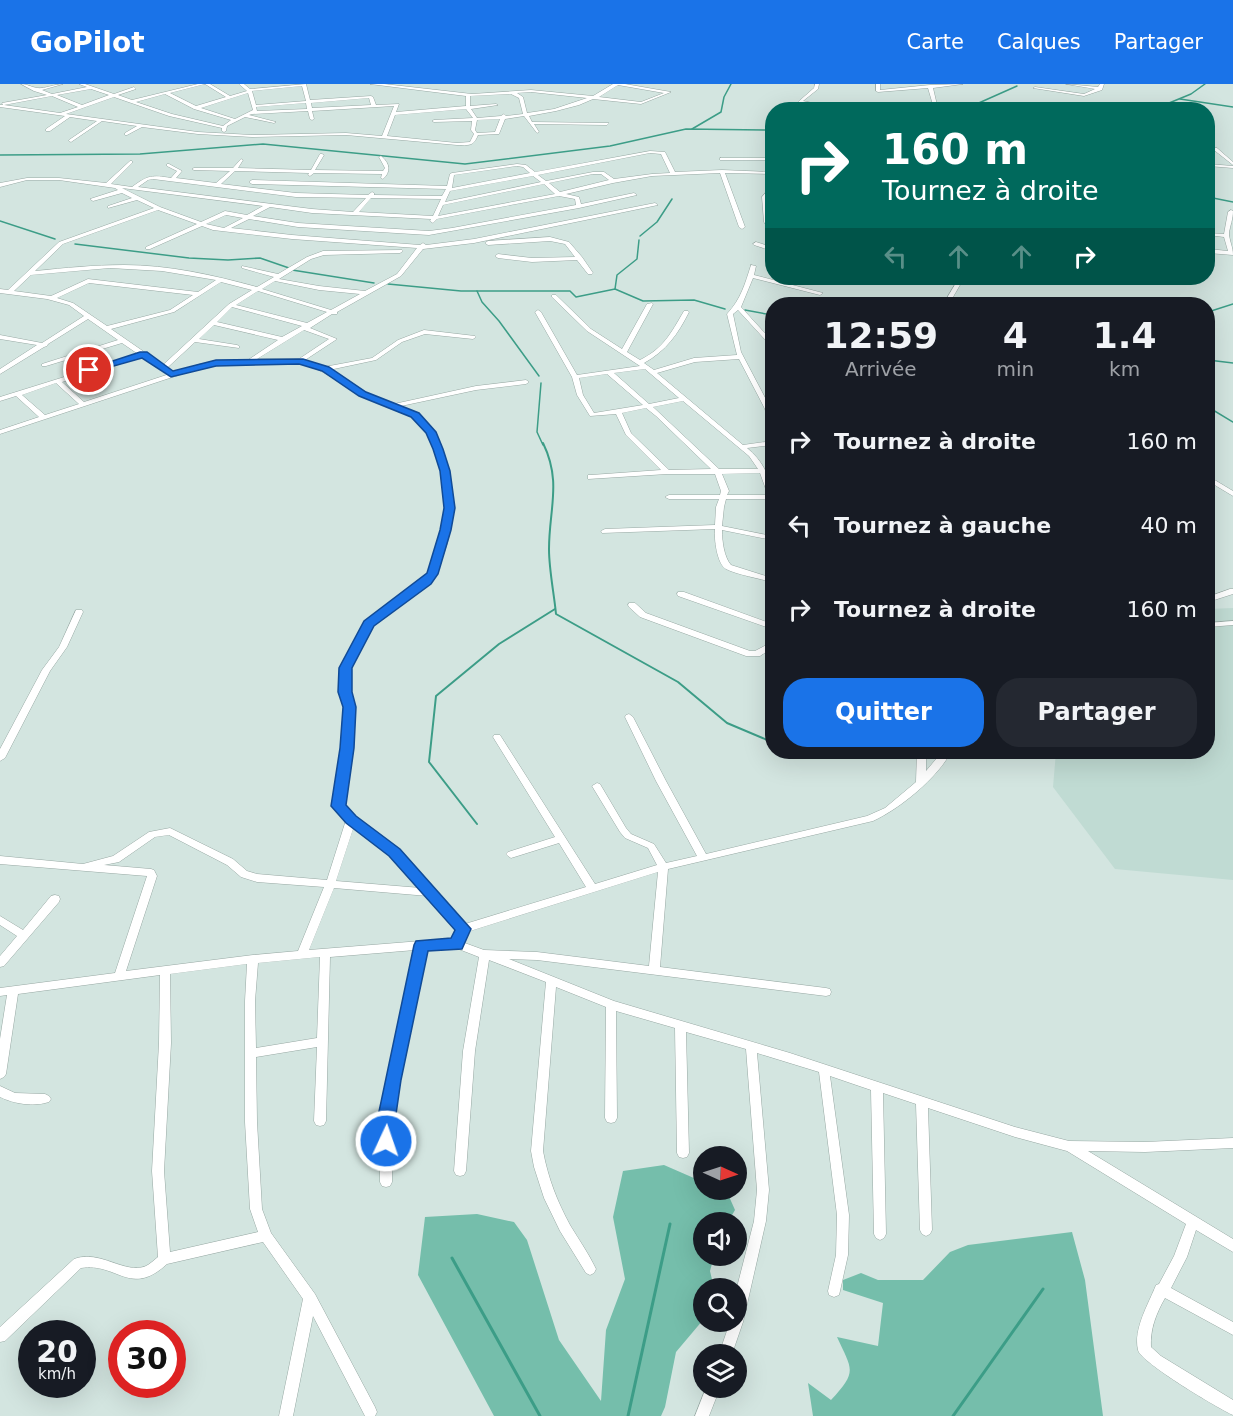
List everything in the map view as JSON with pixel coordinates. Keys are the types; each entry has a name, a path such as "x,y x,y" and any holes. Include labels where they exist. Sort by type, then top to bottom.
{"street":[{"path":"23,84 83,107"},
{"path":"36,90 61,84"},
{"path":"81,84 171,115 223,127 252,113 397,105 384,138"},
{"path":"58,115 134,88 123,84"},
{"path":"133,101 205,84 229,96"},
{"path":"242,84 249,90 255,106 252,113"},
{"path":"196,108 249,90 304,84 312,119"},
{"path":"372,84 468,94 498,90 529,90 591,99 645,103 669,92 617,84 591,99 575,107 525,114 434,121"},
{"path":"800,102 816,88 817,84"},
{"path":"878,84 878,91 962,84"},
{"path":"1068,84 1101,87"},
{"path":"519,85 529,90"},
{"path":"930,86 934,102"},
{"path":"1035,88 1084,95 1101,87"},
{"path":"0,105 90,88"},
{"path":"521,97 529,90"},
{"path":"509,91 521,97"},
{"path":"166,93 196,108 235,120"},
{"path":"468,94 468,108 475,118 473,130 476,134"},
{"path":"255,106 371,97 374,106"},
{"path":"521,97 525,114 537,132"},
{"path":"0,105 198,133 252,136 346,134 467,144 472,143 476,134"},
{"path":"393,114 496,105"},
{"path":"48,130 68,116"},
{"path":"245,116 274,122"},
{"path":"476,134 497,133 504,116"},
{"path":"70,141 101,120"},
{"path":"531,123 607,124"},
{"path":"127,134 142,125"},
{"path":"223,127 225,133"},
{"path":"1215,149 1233,166 1229,169 1215,166"},
{"path":"252,182 449,189 650,152 663,153 673,173"},
{"path":"285,208 305,183 322,155"},
{"path":"354,214 380,186 386,172 386,164 381,157"},
{"path":"761,158 761,172"},
{"path":"722,159 765,158"},
{"path":"199,196 217,185 242,160"},
{"path":"227,200 252,182 269,161"},
{"path":"110,185 130,162"},
{"path":"169,165 180,171 173,179"},
{"path":"248,362 284,339 335,313 364,293 399,275 421,248 449,189 452,174 455,172 524,166 559,195 577,198 579,206"},
{"path":"194,169 386,172"},
{"path":"722,171 742,227"},
{"path":"134,188 150,177 296,195 369,196 442,201 493,194 598,172 613,181"},
{"path":"0,185 18,180 49,179 285,208 434,218 559,195 613,181 673,173 765,172"},
{"path":"480,183 506,205"},
{"path":"110,185 158,208 202,224 226,229 421,248"},
{"path":"93,200 122,191"},
{"path":"148,248 225,213 298,225 429,232 452,230 634,195"},
{"path":"549,197 578,221"},
{"path":"110,207 136,198"},
{"path":"163,369 231,305 274,277 318,254 421,248 474,241 655,205"},
{"path":"226,229 268,206"},
{"path":"9,293 61,243 158,208"},
{"path":"1215,252 1232,253 1226,236 1231,212"},
{"path":"1215,235 1226,236"},
{"path":"474,241 486,243 550,239 567,243 590,273"},
{"path":"756,244 765,247"},
{"path":"498,256 532,260 580,258"},
{"path":"30,273 132,266 209,277 335,313"},
{"path":"753,266 738,307 730,314 734,342 765,406"},
{"path":"244,267 319,288 364,293"},
{"path":"751,276 765,279"},
{"path":"52,298 88,281 199,294"},
{"path":"108,328 167,313 219,281"},
{"path":"788,285 820,293"},
{"path":"0,291 52,298 71,304 171,374"},
{"path":"554,297 589,330 643,365 742,447 762,471 765,479"},
{"path":"624,351 650,304"},
{"path":"231,305 307,327 334,339 300,361"},
{"path":"738,307 765,336"},
{"path":"538,312 575,377 580,395 592,415 684,399"},
{"path":"575,377 643,365 665,346 686,312"},
{"path":"0,372 88,316"},
{"path":"214,323 284,339"},
{"path":"325,369 374,359 400,341 424,332 473,337"},
{"path":"0,337 45,345"},
{"path":"194,339 237,347"},
{"path":"44,365 124,340"},
{"path":"0,399 144,354"},
{"path":"652,373 694,360 740,357"},
{"path":"1,431 171,374 209,364 300,361 325,369 363,394 415,415 431,432 445,471 449,508 446,530 432,574 369,624 345,668 345,692 350,707 347,748 338,806 351,819 395,852 463,929"},
{"path":"608,372 717,471 725,490 718,527 722,555 728,567 765,577"},
{"path":"57,381 83,404"},
{"path":"394,406 476,388 526,381"},
{"path":"17,394 44,417"},
{"path":"618,412 628,434 667,472"},
{"path":"742,447 765,444"},
{"path":"591,477 667,472 762,471"},
{"path":"1215,482 1233,494"},
{"path":"669,497 765,497"},
{"path":"605,531 718,527 765,537"},
{"path":"1215,596 1233,591"},
{"path":"681,594 765,624"},
{"path":"632,605 643,615 748,654 757,654 765,649"},
{"path":"0,758 46,670 63,647 79,612"},
{"path":"1215,623 1233,623"},
{"path":"629,717 661,781 703,856"},
{"path":"497,737 592,888"},
{"path":"921,759 921,783"},
{"path":"456,944 463,929 592,888 703,856 854,824 888,810 921,783 941,759"},
{"path":"597,786 623,830 628,836 651,846 663,867 654,970"},
{"path":"302,955 330,885 351,819"},
{"path":"86,866 116,860 152,834 170,831 230,862 249,876 431,893"},
{"path":"511,854 560,839"},
{"path":"0,860 151,873 152,876 119,976"},
{"path":"0,963 55,899"},
{"path":"0,920 23,934"},
{"path":"0,992 253,959 456,944 611,1005 824,1070 1015,1132 1069,1146 1144,1147 1233,1143"},
{"path":"386,1182 386,1121 407,1005 422,945"},
{"path":"320,1121 325,953"},
{"path":"485,954 537,956 723,981 826,992"},
{"path":"459,1171 469,1051 485,954"},
{"path":"253,959 250,1053 252,1167 256,1209 266,1236 310,1298 370,1412"},
{"path":"164,1259 158,1171 165,1043 165,970"},
{"path":"551,982 538,1123 540,1175 554,1209 590,1269"},
{"path":"0,1074 13,991"},
{"path":"611,1005 611,1118"},
{"path":"680,1026 683,1153"},
{"path":"250,1053 322,1042"},
{"path":"746,1278 760,1221 763,1190 751,1048"},
{"path":"824,1070 843,1215 842,1255 834,1291"},
{"path":"877,1087 880,1234"},
{"path":"0,1091 4,1095 45,1099"},
{"path":"922,1102 926,1230"},
{"path":"1069,1146 1233,1246"},
{"path":"1192,1223 1176,1267 1161,1288 1142,1336 1144,1350 1156,1361 1233,1408"},
{"path":"0,1336 78,1263 85,1260 141,1274 150,1271 164,1259 266,1236"},
{"path":"1161,1288 1233,1329"},
{"path":"286,1416 310,1298"},
{"path":"702,1416 709,1398"}],"shaded area":[{"path":"1233,608 1233,880 1115,869 1053,787 1055,759 1215,759 1215,609"}],"green space":[{"path":"664,1165 693,1178 693,1200 731,1200 735,1210 734,1212 693,1212 693,1266 711,1266 712,1278 693,1278 693,1332 676,1352 665,1407 661,1416 494,1416 418,1275 425,1217 477,1214 514,1222 527,1240 559,1340 601,1401 606,1330 625,1279 613,1217 623,1171"},
{"path":"1072,1232 1085,1280 1103,1416 813,1416 808,1383 831,1400 849,1376 849,1364 837,1337 878,1346 883,1303 843,1290 843,1280 861,1273 878,1280 923,1280 950,1252 968,1245"}],"waterway":[{"path":"692,129 721,112 724,97 731,84"},
{"path":"1172,102 1191,94 1205,84"},
{"path":"981,102 1017,86"},
{"path":"1180,99 1200,102"},
{"path":"1215,104 1233,107"},
{"path":"0,155 140,154 263,144 465,164 610,146 686,129 765,130"},
{"path":"1215,198 1233,202"},
{"path":"640,236 657,222 672,199"},
{"path":"0,221 55,239"},
{"path":"615,289 617,275 637,259 639,240"},
{"path":"75,244 189,258 228,260 260,258 289,268"},
{"path":"292,270 374,283"},
{"path":"388,284 477,291"},
{"path":"477,291 570,291 576,297 615,289"},
{"path":"615,289 643,301 694,300 725,309"},
{"path":"477,291 482,302 499,321 539,376"},
{"path":"1215,310 1233,304"},
{"path":"745,310 765,314"},
{"path":"1215,361 1233,363"},
{"path":"541,383 537,432 543,445"},
{"path":"1215,411 1233,422"},
{"path":"543,443 549,457 553,483 549,549 556,614 678,682 727,723 765,739"},
{"path":"477,824 429,762 436,696 499,644 555,609"},
{"path":"628,1416 670,1224"},
{"path":"452,1258 540,1416"},
{"path":"953,1416 1043,1289"}],"route":[{"path":"89,370 144,354 171,374 216,363 300,361 325,369 374,400 415,415 431,432 438,449 445,471 449,508 446,530 432,574 369,624 345,668 345,692 350,707 347,748 338,806 351,819 395,852 463,929 456,944 422,945 393,1080 386,1121 386,1141"}]}
